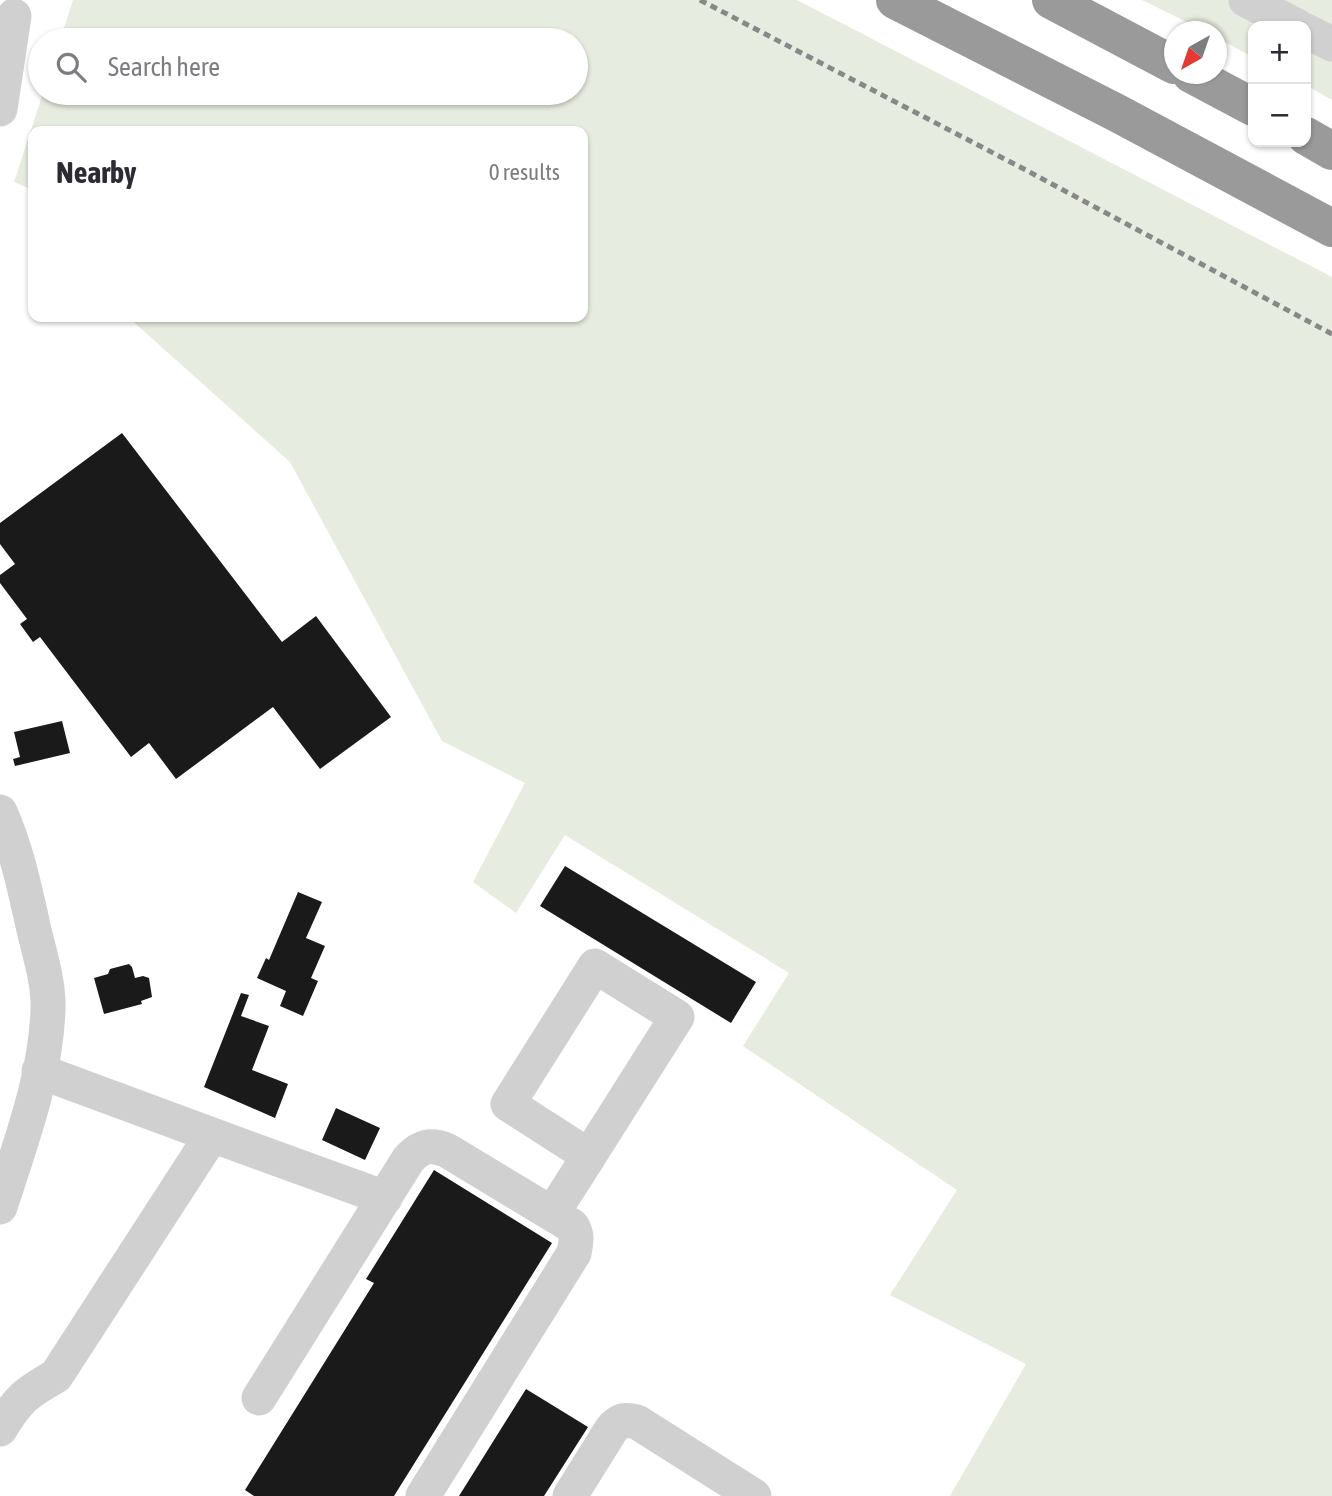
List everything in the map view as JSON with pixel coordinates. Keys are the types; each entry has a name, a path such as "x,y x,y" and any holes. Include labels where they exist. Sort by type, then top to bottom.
{"highway":[{"path":"895,0 1117,113 1332,228"},
{"path":"1051,0 1164,60"},
{"path":"1210,84 1248,104"},
{"path":"1311,139 1332,150"}],"street":[{"path":"1246,0 1287,21"},
{"path":"0,50 16,8"},
{"path":"0,109 16,8"},
{"path":"1311,34 1332,44"},
{"path":"0,812 20,873 41,963 48,1007 39,1071 0,1207"},
{"path":"552,1214 589,1156 677,1017 595,966 508,1104 589,1156"},
{"path":"39,1071 385,1198"},
{"path":"0,1429 13,1406 27,1392 56,1376 212,1135"},
{"path":"258,1398 416,1150 426,1146 438,1146 572,1226 576,1233 574,1253 423,1496"},
{"path":"570,1496 611,1430 625,1419 637,1422 754,1496"}],"shaded area":[{"path":"73,0 797,0 1332,277 1332,1496 950,1496 1026,1364 890,1295 957,1190 743,1046 789,973 565,835 516,913 473,882 525,783 442,741 290,462 134,322 588,322 588,126 32,126 39,105 588,105 588,28 64,28"},
{"path":"1142,0 1332,0 1332,100 1311,88 1311,21 1248,21 1248,54 1227,43 1227,21 1185,21"},
{"path":"28,139 28,188 14,182"}],"building":[{"path":"122,433 282,642 316,616 391,717 320,769 273,707 176,779 149,743 131,757 40,637 33,642 20,624 27,619 0,583 0,575 15,564 0,544 0,523"},
{"path":"62,721 70,753 15,766 13,759 20,757 14,732"},
{"path":"565,866 756,982 731,1023 540,906"},
{"path":"298,892 322,902 306,938 325,946 311,978 318,981 303,1016 280,1006 286,991 257,978 266,958 269,960"},
{"path":"129,964 135,978 149,978 152,997 141,1001 142,1004 104,1014 94,978 108,974 110,969"},
{"path":"241,993 249,995 241,1016 269,1026 252,1070 288,1084 275,1118 204,1087"},
{"path":"336,1108 380,1128 365,1160 322,1140"},
{"path":"434,1170 552,1243 394,1496 254,1496 245,1490 374,1283 366,1279"},
{"path":"526,1389 588,1427 544,1496 459,1496"}],"railway":[{"path":"700,0 1332,334"}]}
